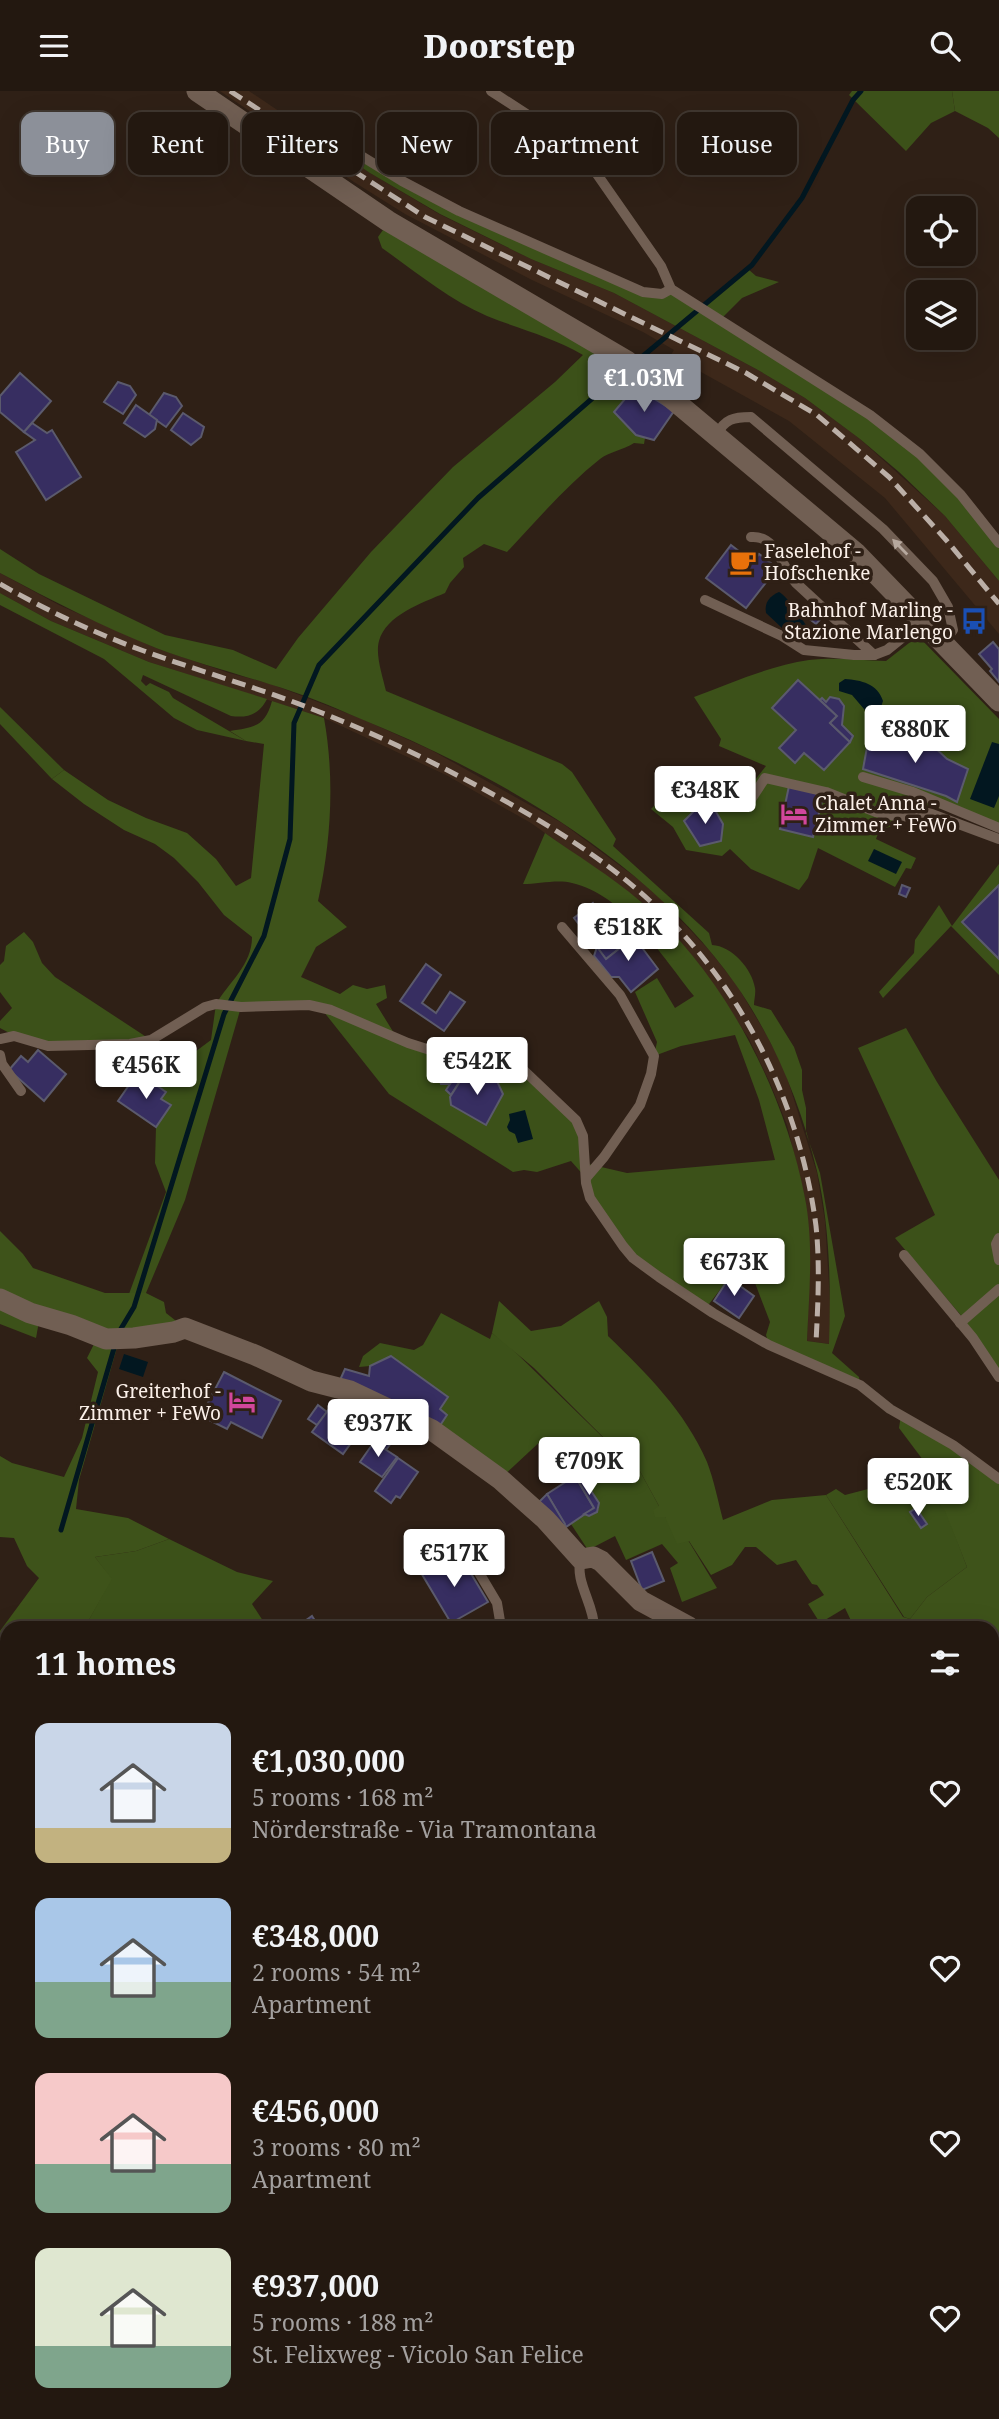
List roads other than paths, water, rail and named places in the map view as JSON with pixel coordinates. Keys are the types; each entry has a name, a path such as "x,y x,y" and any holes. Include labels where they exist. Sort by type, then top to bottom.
{"street":[{"path":"197,91 242,121"},
{"path":"321,175 388,221 634,366 856,553 999,701"},
{"path":"0,1299 30,1313 106,1339 134,1338 185,1328 255,1355 311,1381 350,1391 432,1430 490,1472 545,1519 581,1559 593,1557 601,1561 642,1601 678,1621"}],"lane":[{"path":"491,91 554,132 592,167 661,266 671,289 870,415 920,454 961,495 999,543"},
{"path":"363,157 459,211 643,292 662,294 671,289"},
{"path":"717,435 722,425 734,417 751,417 883,529 933,581 944,599 953,630 943,643"},
{"path":"751,537 763,537 769,542 786,572 796,583 873,655"},
{"path":"705,600 782,636 804,650 854,656 873,655 887,650 923,621"},
{"path":"863,777 914,792 999,828"},
{"path":"697,800 741,807 748,804 765,778 826,792 900,817 929,813 999,839"},
{"path":"562,927 620,995 654,1056 651,1075 640,1105 586,1178"},
{"path":"0,1039 13,1035 48,1047 130,1044 151,1040 205,1007 216,1004 241,1007 309,1005 430,1050 474,1051 514,1061 576,1120 583,1136 587,1191 623,1247 644,1266 713,1313 769,1345 860,1385 890,1409 953,1445 999,1479"},
{"path":"0,1055 2,1063 21,1091"},
{"path":"999,1238 996,1244 999,1260"},
{"path":"904,1255 973,1338 999,1377"},
{"path":"960,1323 999,1289"},
{"path":"465,1549 497,1603 500,1621"},
{"path":"581,1559 578,1568 590,1602 593,1621"}],"water":[{"path":"779,592 807,627 807,635 797,642 766,613 768,600"},
{"path":"845,679 863,682 881,695 883,701 879,713 870,716 852,695 839,691 839,683"},
{"path":"992,742 999,744 999,796 994,808 970,799"},
{"path":"874,849 902,862 896,874 868,861"},
{"path":"525,1110 533,1139 518,1143 515,1134 507,1127 509,1114"},
{"path":"124,1354 148,1362 143,1377 119,1369"}],"waterway":[{"path":"637,361 752,265 802,198 853,100 861,91"},
{"path":"119,1332 134,1307 224,1014 264,936 290,839 294,723 319,665 478,498 626,369"},
{"path":"61,1530 115,1345"}],"railway":[{"path":"230,91 425,217 746,373 817,415 889,477 999,604"},
{"path":"0,584 107,637 296,703 415,754 565,836 609,867 650,901 683,934 739,1008 781,1091 808,1180 816,1226 816,1342"}],"place":[{"name":"Faselehof - Hofschenke","path":"743,562"},
{"name":"Bahnhof Marling - Stazione Marlengo","path":"974,621"},
{"name":"Chalet Anna - Zimmer + FeWo","path":"794,814"},
{"name":"Greiterhof - Zimmer + FeWo","path":"242,1402"}]}
